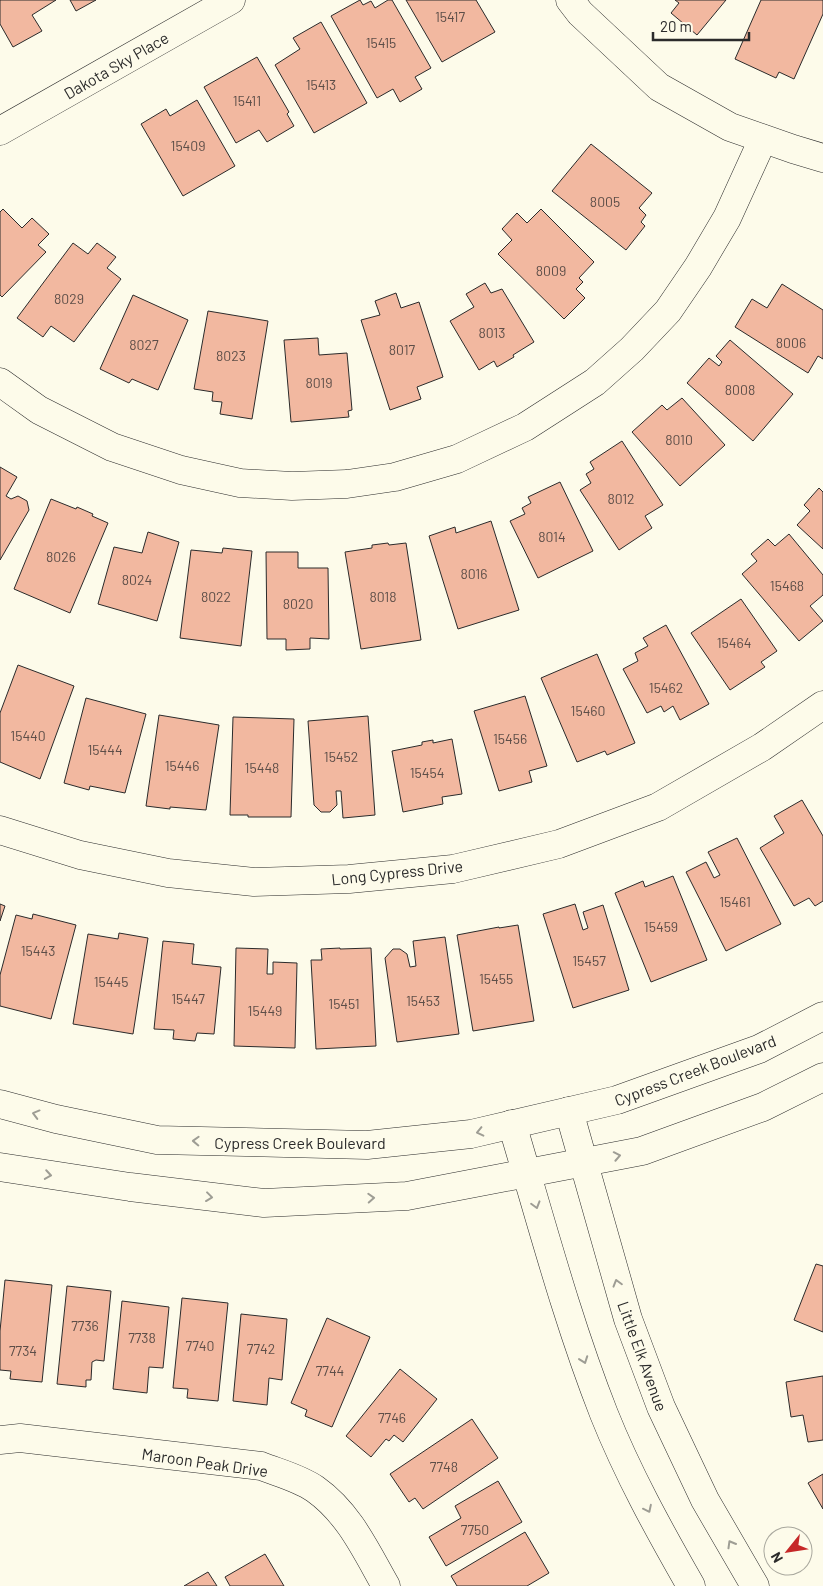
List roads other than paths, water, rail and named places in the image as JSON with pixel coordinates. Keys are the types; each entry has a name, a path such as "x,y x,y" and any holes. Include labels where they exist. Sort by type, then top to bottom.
{"street":[{"name":"Dakota Sky Place","path":"0,131 231,0"},
{"path":"570,0 580,13 660,87 730,127 823,158"},
{"path":"0,382 39,410 112,447 181,470 240,483 292,486 347,484 395,477 457,459 525,427 595,382 632,349 668,311 698,267 726,218 763,139"},
{"name":"Long Cypress Drive","path":"0,830 80,855 168,873 254,882 350,879 453,869 559,844 658,807 762,747 823,705"},
{"name":"Cypress Creek Boulevard","path":"0,1104 56,1119 157,1140 367,1145 472,1134 616,1100 759,1049 823,1016"},
{"path":"0,1167 130,1187 264,1203 407,1196 642,1151 762,1106 823,1077"},
{"name":"Little Elk Avenue","path":"569,1111 628,1319 661,1407 706,1500 755,1586"},
{"path":"512,1124 572,1325 604,1415 649,1512 691,1586"},
{"name":"Maroon Peak Drive","path":"0,1440 20,1438 261,1466 295,1478 315,1489 347,1519 386,1586"}]}
